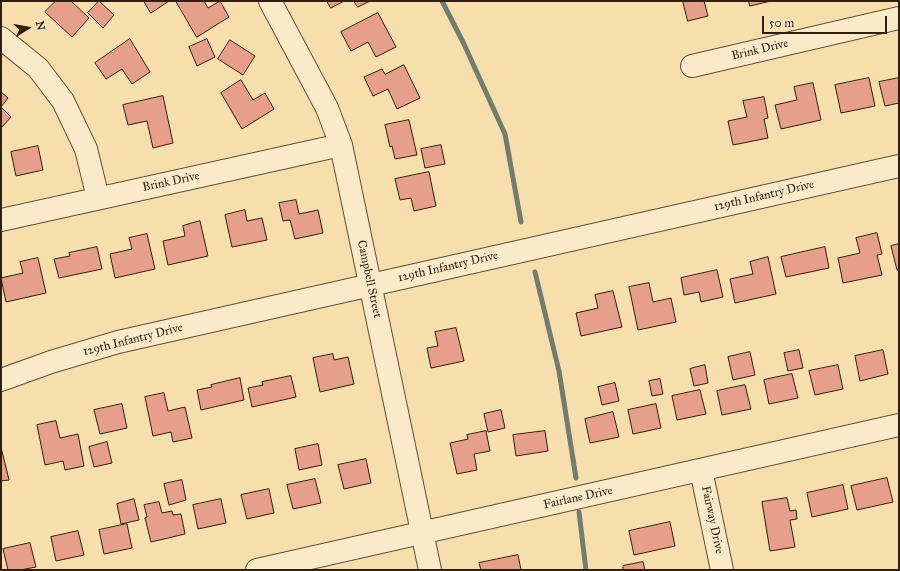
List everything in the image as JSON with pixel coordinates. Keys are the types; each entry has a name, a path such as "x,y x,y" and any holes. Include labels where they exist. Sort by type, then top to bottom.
{"street":[{"name":"Campbell Street","path":"270,1 327,108 341,145 430,570"},
{"name":"Brink Drive","path":"692,66 899,18"},
{"path":"1,38 38,68 63,101 86,149 98,198"},
{"name":"Brink Drive","path":"1,220 341,145"},
{"name":"129th Infantry Drive","path":"1,380 51,362 118,342 899,166"},
{"name":"Fairlane Drive","path":"257,570 899,425"},
{"name":"Fairway Drive","path":"701,470 722,570"}],"building":[{"path":"56,1 71,1 89,18 72,37 45,12"},
{"path":"99,1 114,15 103,28 88,13"},
{"path":"144,1 169,1 151,13"},
{"path":"176,1 204,1 208,8 220,1 229,17 197,37"},
{"path":"327,1 344,1 331,8"},
{"path":"354,1 370,1 358,7"},
{"path":"683,1 704,1 708,16 688,21"},
{"path":"749,1 771,1 750,6"},
{"path":"378,13 396,47 376,57 368,42 351,51 341,32"},
{"path":"130,39 150,72 132,84 122,69 106,79 95,63"},
{"path":"207,39 215,57 197,66 189,47"},
{"path":"230,40 255,56 243,75 218,59"},
{"path":"404,65 420,98 397,109 388,89 373,96 364,77 382,69 385,74"},
{"path":"869,78 875,106 841,113 835,85"},
{"path":"899,78 899,103 885,106 879,82"},
{"path":"241,80 253,100 265,93 274,109 242,129 221,93"},
{"path":"813,83 821,120 781,129 775,105 797,100 794,87"},
{"path":"1,92 8,98 1,107"},
{"path":"163,96 173,143 153,148 147,121 128,125 123,105"},
{"path":"764,97 768,118 764,119 768,138 733,145 728,121 747,117 743,101"},
{"path":"1,107 11,117 1,128"},
{"path":"409,120 417,155 395,159 392,146 390,147 385,125"},
{"path":"441,145 445,164 425,168 421,149"},
{"path":"38,146 43,170 16,176 11,152"},
{"path":"429,172 436,206 414,211 411,198 400,200 395,179"},
{"path":"296,200 299,214 318,210 323,233 295,239 290,220 283,221 279,203"},
{"path":"245,210 247,221 262,218 267,240 232,247 225,215"},
{"path":"200,221 208,256 168,265 163,241 185,236 183,226"},
{"path":"877,233 882,254 877,255 882,275 843,283 838,258 860,253 856,238"},
{"path":"147,234 155,269 115,278 110,254 132,249 129,238"},
{"path":"899,244 899,270 897,270 891,246"},
{"path":"97,247 102,269 59,278 54,259 70,256 69,253"},
{"path":"825,247 829,268 786,277 781,257"},
{"path":"768,257 776,294 735,303 730,279 753,274 750,262"},
{"path":"38,258 46,293 6,302 1,278 23,273 20,262"},
{"path":"717,270 723,297 701,302 699,292 684,295 681,278"},
{"path":"649,283 653,302 671,298 676,322 638,330 629,287"},
{"path":"613,291 622,327 581,336 576,313 598,308 595,295"},
{"path":"456,328 464,361 431,368 427,348 438,346 435,332"},
{"path":"799,350 803,368 788,371 784,353"},
{"path":"883,350 888,374 860,381 855,356"},
{"path":"750,352 755,375 733,380 728,357"},
{"path":"333,354 334,360 348,357 354,384 320,392 313,358"},
{"path":"705,365 708,383 694,386 690,369"},
{"path":"838,365 843,389 815,395 809,371"},
{"path":"792,374 798,398 769,404 764,380"},
{"path":"291,376 296,397 252,407 248,388 263,385 262,382"},
{"path":"240,378 244,400 201,410 197,390"},
{"path":"660,379 663,394 652,396 649,381"},
{"path":"615,383 619,401 602,405 598,387"},
{"path":"745,385 751,409 722,415 717,391"},
{"path":"700,390 706,414 677,420 672,396"},
{"path":"164,393 168,411 185,407 192,438 173,442 171,432 153,436 145,397"},
{"path":"122,404 127,428 100,434 94,410"},
{"path":"656,404 661,428 633,434 628,410"},
{"path":"501,410 505,428 488,432 484,414"},
{"path":"613,412 619,437 590,443 585,419"},
{"path":"56,421 60,438 78,434 84,466 65,470 63,461 45,465 37,425"},
{"path":"486,431 490,451 474,454 477,470 457,474 450,443 468,439 467,435"},
{"path":"545,431 548,451 516,456 513,435"},
{"path":"107,442 112,463 94,467 89,447"},
{"path":"318,444 322,465 299,470 295,449"},
{"path":"1,447 9,480 1,481"},
{"path":"366,459 371,483 344,489 338,465"},
{"path":"887,478 893,502 857,510 851,486"},
{"path":"315,479 321,503 293,509 287,485"},
{"path":"182,480 186,500 169,505 164,484"},
{"path":"843,485 848,509 812,517 807,493"},
{"path":"269,489 274,513 247,519 241,495"},
{"path":"787,498 790,511 796,510 797,519 790,520 795,547 770,551 762,502"},
{"path":"134,499 139,520 121,524 117,504"},
{"path":"221,499 226,523 198,529 193,505"},
{"path":"159,502 162,513 172,511 173,515 181,514 185,534 151,542 145,518 147,517 144,505"},
{"path":"670,522 675,546 634,555 629,531"},
{"path":"127,524 132,548 104,554 99,530"},
{"path":"78,531 84,555 56,561 51,537"},
{"path":"30,543 36,567 20,570 8,570 3,549"},
{"path":"518,555 521,570 481,570 479,563"},
{"path":"643,562 645,570 623,570 623,566"}],"waterway":[{"path":"442,1 463,42 505,134 521,222"},
{"path":"535,272 559,371 576,478"},
{"path":"579,512 586,570"}]}
